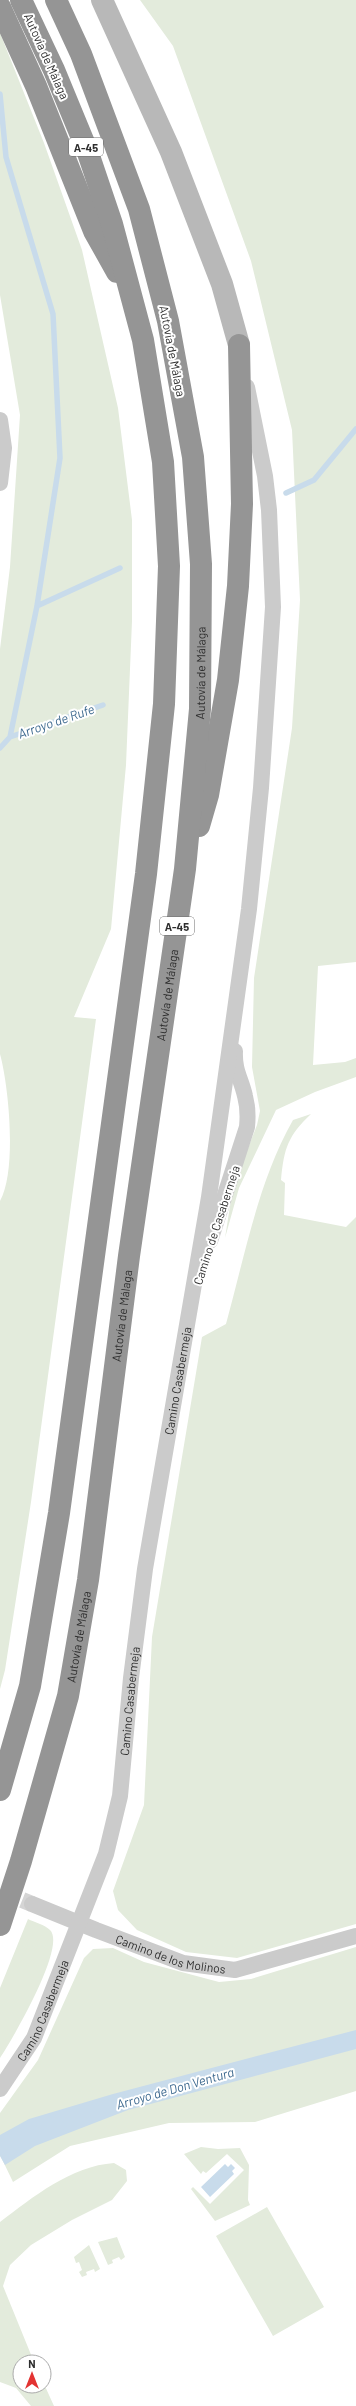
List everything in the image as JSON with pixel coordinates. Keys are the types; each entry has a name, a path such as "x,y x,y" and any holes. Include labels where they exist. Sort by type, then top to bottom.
{"highway":[{"name":"Autovía de Málaga","path":"0,1790 30,1686 59,1514 146,874 164,704 169,566 163,462 143,340 112,224 87,150 54,70 21,0"},
{"name":"Autovía de Málaga","path":"0,1925 21,1861 68,1696 86,1596 129,1256 185,869 200,708 201,564 193,457 168,320 139,209 81,54 56,0"},
{"path":"0,6 36,86 94,231 133,302"},
{"path":"185,869 208,795 228,680 238,586 242,504 239,346"}],"street":[{"path":"102,0 171,152 222,284 239,346 265,476 270,510 273,607 260,803 249,909 232,1017"},
{"path":"0,420 4,448 0,483"},
{"name":"Camino de Casabermeja","path":"232,1017 237,1019 234,1066 245,1095 248,1110 247,1127 194,1293 232,1017"},
{"name":"Camino Casabermeja","path":"0,2089 34,2038 106,1854 120,1796 131,1678 145,1569 194,1293"},
{"name":"Camino de los Molinos","path":"32,1904 80,1922 96,1930 183,1962 235,1970 356,1936"}],"green space":[{"path":"140,0 356,0 356,962 318,966 313,1065 345,1062 356,1058 356,1077 315,1092 276,1110 239,1188 225,1238 233,1187 257,1125 260,1111 252,1067 254,978 292,728 300,600 292,430 251,261 173,46"},
{"path":"0,33 44,143 82,250 118,408 132,520 132,621 126,765 111,929 74,1017 96,1019 31,1502 5,1670 0,1689 0,1201 5,1187 8,1170 10,1129 6,1087 0,1054 0,649 10,567 20,415 0,295"},
{"path":"311,1114 297,1129 288,1143 281,1180 285,1183 284,1215 346,1227 356,1217 356,1924 237,1958 186,1952 137,1930 118,1910 113,1891 144,1805 152,1637 202,1337 226,1324 246,1245 270,1168 293,1120"},
{"path":"28,1919 50,1930 53,1939 51,1954 45,1973 26,2014 0,2058 0,1988"},
{"path":"356,1947 356,2091 255,2122 169,2123 70,2146 13,2182 0,2155 0,2113 38,2060 84,1958 93,1949 113,1948 144,1962 219,1982 251,1979"},
{"path":"201,2147 218,2149 240,2148 249,2165 248,2200 250,2205 215,2221 191,2189 193,2187 210,2204 244,2170 227,2154 206,2173 203,2171 201,2174 184,2154"},
{"path":"114,2163 126,2170 127,2181 112,2200 72,2220 31,2245 10,2265 3,2286 31,2354 12,2354 12,2386 0,2382 0,2222 53,2184 68,2176 98,2165"},
{"path":"267,2207 324,2307 273,2336 216,2236"},
{"path":"117,2237 125,2257 121,2260 119,2257 112,2260 113,2263 108,2265 98,2242"},
{"path":"89,2245 100,2269 95,2272 94,2269 86,2272 87,2275 82,2277 79,2272 82,2270 79,2262 76,2263 74,2257"},
{"path":"21,2394 49,2394 54,2406 31,2406"}],"water":[{"name":"Arroyo de Don Ventura","path":"356,2030 356,2049 128,2110 35,2146 5,2165 0,2156 0,2135 29,2119 113,2094"},
{"path":"225,2164 228,2167 231,2164 235,2168 232,2171 234,2174 210,2197 201,2187"}],"waterway":[{"path":"0,94 6,157 53,314 60,458 37,606 10,737 0,748"},
{"path":"286,493 314,480 356,429"},
{"path":"37,606 120,568"},
{"name":"Arroyo de Rufe","path":"10,737 103,705"}],"tunnel":[{"path":"0,1891 32,1904"}]}
